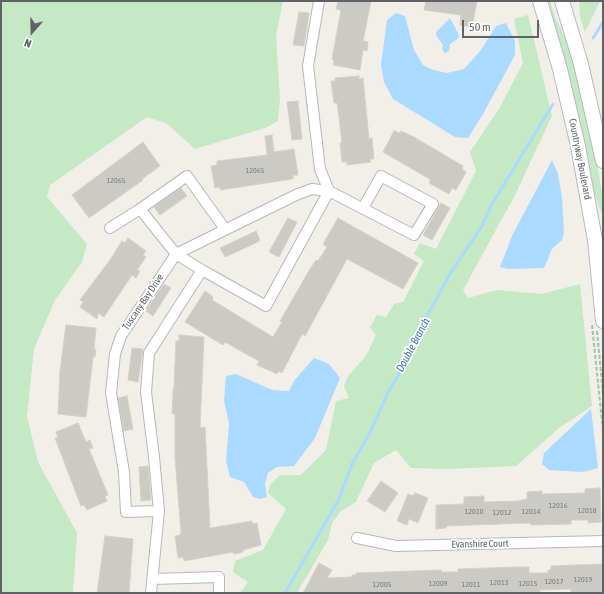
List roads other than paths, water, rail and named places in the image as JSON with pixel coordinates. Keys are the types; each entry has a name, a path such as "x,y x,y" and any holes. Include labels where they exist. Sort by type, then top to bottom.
{"street":[{"path":"319,1 308,66 320,169 329,191"},
{"name":"Countryway Boulevard","path":"540,1 560,69 586,188 595,240 597,320"},
{"path":"553,1 556,10 573,35"},
{"path":"562,1 573,35 603,161"},
{"path":"110,228 188,176 225,230"},
{"path":"176,254 298,194 312,189 329,191 414,235 433,204 382,176 363,208"},
{"path":"586,188 599,221 603,240"},
{"path":"140,209 176,254 266,306 329,191"},
{"name":"Tuscany Bay Drive","path":"159,511 126,512 124,472 110,393 115,354 121,336 176,254"},
{"path":"151,593 159,511 146,392 149,353 202,270"},
{"name":"Evanshire Court","path":"357,538 396,546 603,541"},
{"path":"152,579 219,577 219,593"}],"water":[{"path":"396,13 405,16 414,50 423,65 433,70 447,73 464,69 481,50 496,26 506,23 515,41 515,55 483,114 468,138 455,137 393,99 384,82 381,65 387,20"},
{"path":"450,18 459,38 450,44 449,51 445,53 442,49 443,45 436,35 436,32"},
{"path":"552,160 558,174 562,198 564,233 562,240 552,249 544,268 508,269 500,267 512,236"},
{"path":"314,358 329,364 340,378 315,438 294,466 277,467 268,473 265,483 267,497 260,499 253,497 244,482 230,477 226,461 229,423 224,401 226,376 236,374 272,390 289,391 294,381"},
{"path":"591,409 598,468 583,472 549,470 542,464 544,453"}],"waterway":[{"name":"Double Branch","path":"593,38 603,22"},
{"name":"Double Branch","path":"285,593 339,499 352,464 370,433 387,394 402,369 421,327 451,272 482,226 492,204 553,104"}]}
